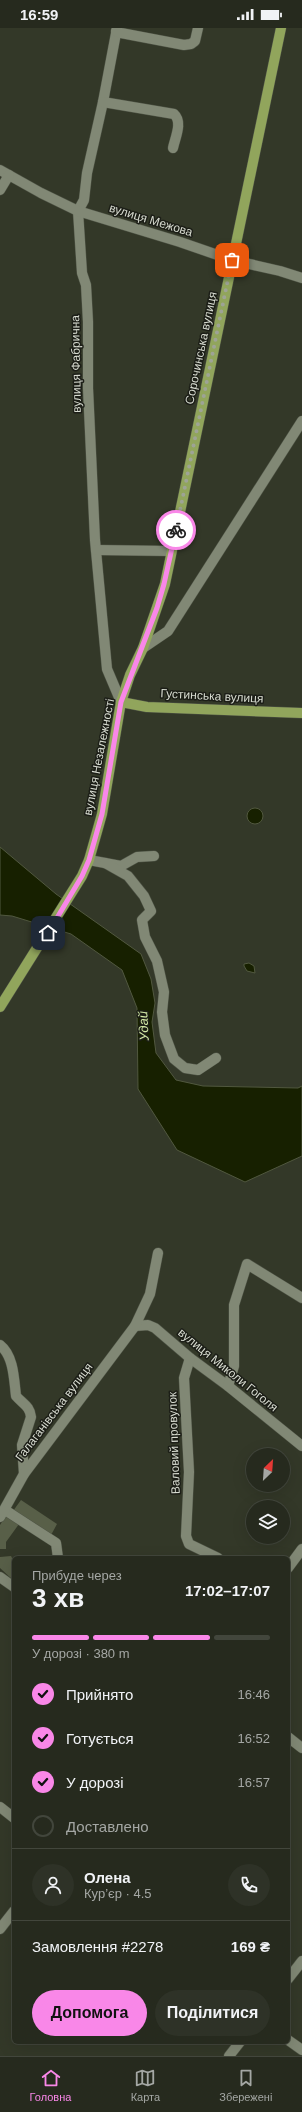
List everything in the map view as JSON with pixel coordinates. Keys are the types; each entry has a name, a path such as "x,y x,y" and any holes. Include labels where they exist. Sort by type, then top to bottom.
{"main road":[{"name":"Сорочинська вулиця","path":"143,648 164,584 281,28"},
{"name":"вулиця Незалежності","path":"0,1007 41,944 82,876 89,860 102,814 121,702 130,675 143,648"},
{"name":"Густинська вулиця","path":"121,702 147,706 302,713"}],"street":[{"path":"116,29 121,33 184,45 191,44 195,41 198,28"},
{"name":"вулиця Фабрична","path":"116,29 103,102 87,173 84,200 78,211 82,273 86,285 88,322 88,388 96,550 107,669 121,702"},
{"path":"103,102 174,114 178,118 179,123 173,148"},
{"path":"0,190 4,172"},
{"name":"вулиця Межова","path":"4,172 78,211 180,242 232,260 280,271 302,278"},
{"path":"143,648 168,632 302,421"},
{"path":"96,550 171,551"},
{"path":"89,860 121,866 137,857 154,856"},
{"path":"105,864 128,876 144,896 151,911 142,920 145,937 157,961 164,992 162,1012 165,1035 174,1059 185,1068 198,1070 216,1058"},
{"name":"Галаганівська вулиця","path":"3,1514 24,1474 135,1326 150,1294 158,1252"},
{"path":"228,1386 234,1366 234,1305 247,1264 302,1298"},
{"name":"вулиця Миколи Гоголя","path":"135,1326 148,1325 155,1328 190,1358 228,1386 302,1446"},
{"path":"0,1345 4,1348 13,1370 16,1396 28,1406 31,1412 31,1417 22,1445 24,1474"},
{"name":"Валовий провулок","path":"190,1358 184,1378 190,1472 186,1536 189,1544 214,1556"},
{"path":"3,1514 56,1543 58,1556"},
{"path":"290,1565 302,1549"},
{"path":"0,1577 12,1586"},
{"path":"290,1739 302,1748"},
{"path":"0,1807 12,1816"},
{"path":"0,1929 12,1914"},
{"path":"290,1976 302,1961"},
{"path":"290,2041 302,2050"},
{"path":"229,2056 238,2044"}],"shaded area":[{"path":"21,1500 57,1524 50,1537 13,1511"},
{"path":"7,1514 19,1524 6,1542 6,1549 0,1549 0,1525"},
{"path":"11,1556 12,1579 0,1568 0,1557"}],"water":[{"path":"255,808 261,810 263,816 261,822 255,824 249,822 247,816 249,810"},
{"name":"Удай","path":"0,847 56,894 141,954 151,979 155,1003 152,1022 156,1053 176,1080 203,1086 298,1088 302,1086 302,1156 245,1182 177,1150 138,1089 137,1008 122,970 71,934 12,916 0,915"},
{"path":"249,963 254,966 255,973 247,971 244,966 244,964"}],"way so far":[{"path":"176,530 232,260"}],"route":[{"path":"48,933 82,876 89,860 102,814 121,702 130,675 143,648 157,608 176,530"}]}
